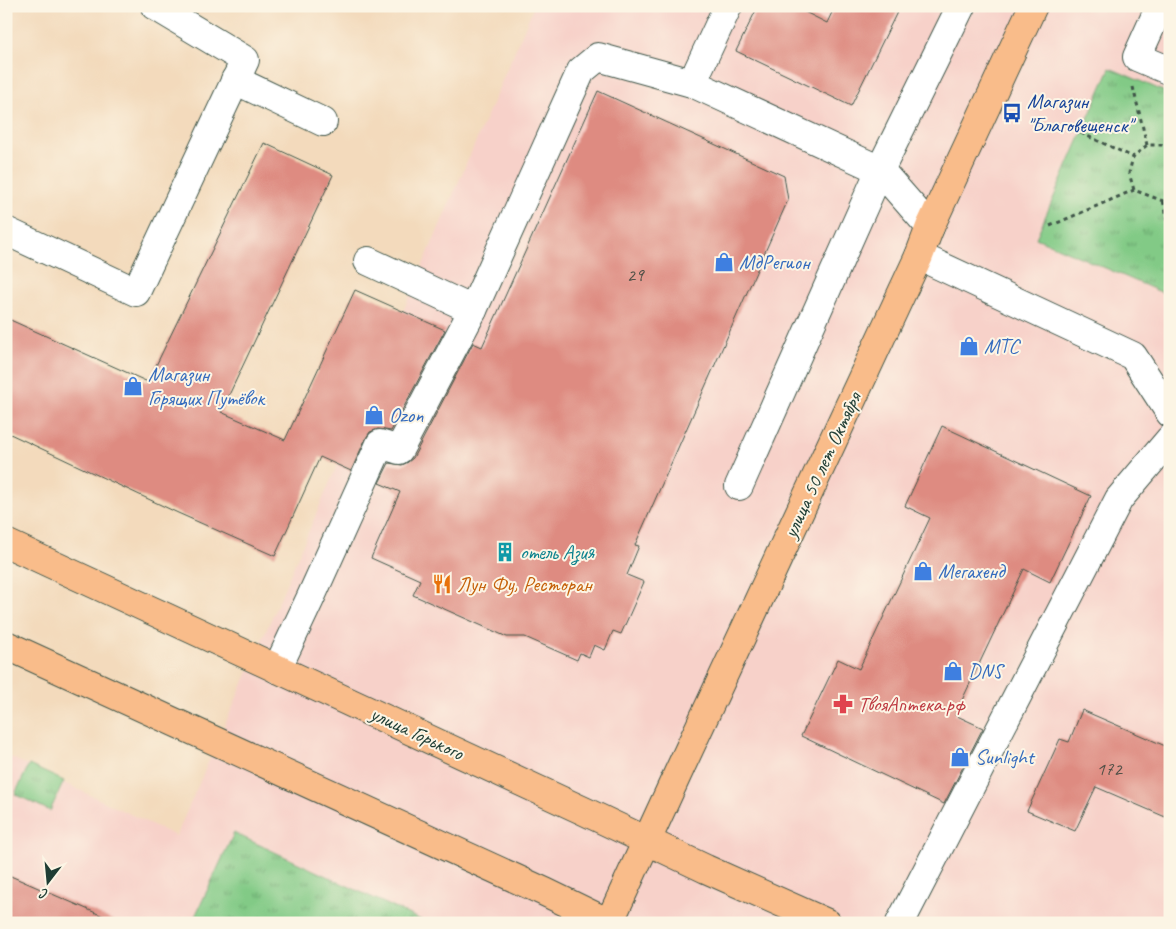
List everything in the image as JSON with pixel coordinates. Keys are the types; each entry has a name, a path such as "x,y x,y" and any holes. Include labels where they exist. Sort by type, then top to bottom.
{"main road":[{"name":"улица 50 лет Октября","path":"609,923 1033,6"},
{"name":"улица Горького","path":"6,543 646,841 827,923"},
{"path":"6,645 546,892 609,923"}],"lane":[{"path":"6,231 136,292 245,60 156,6"},
{"path":"692,83 728,6"},
{"path":"739,486 880,170 961,6"},
{"path":"1160,6 1137,57 1170,71"},
{"path":"277,669 380,444 399,450 472,310 581,71 598,58 692,83 880,170 930,227"},
{"path":"235,80 323,122"},
{"path":"919,256 1133,356 1170,413"},
{"path":"368,261 472,310"},
{"path":"900,923 1119,499 1170,439"}],"path":[{"path":"1131,81 1147,145"},
{"path":"1081,133 1133,157"},
{"path":"1134,190 1128,173 1133,157 1147,145 1170,148"},
{"path":"1050,226 1134,190 1163,201 1170,201"},
{"path":"1163,201 1170,227"}],"shaded area":[{"path":"534,6 1170,6 1170,923 6,923 6,755 176,836"}],"green space":[{"path":"1110,68 1170,94 1170,296 1036,238"},
{"path":"29,765 64,781 50,811 15,794"},
{"path":"234,833 427,923 192,923"}],"building":[{"path":"758,6 793,6 827,23 835,6 900,6 851,106 736,51"},
{"path":"598,91 784,176 788,200 635,545 639,546 627,575 644,582 621,634 613,631 605,650 594,645 589,657 580,653 577,660 525,637 507,637 413,595 420,580 371,558 400,492 379,483 389,463 402,465 413,458 473,343 482,347"},
{"path":"264,143 333,175 221,412 285,440 355,290 445,330 391,431 378,429 370,432 351,471 320,457 275,556 178,513 6,432 6,318 148,382"},
{"path":"942,426 1091,496 1050,582 1024,569 955,715 983,728 944,804 801,736 838,659 859,669 930,518 905,506"},
{"path":"1082,710 1170,748 1170,819 1096,787 1075,831 1027,811 1060,739 1069,742"},
{"path":"6,874 119,923 6,923"}],"place":[{"name":"Магазин \"Благовещенск\"","path":"1012,113"},
{"name":"МдРегион","path":"724,262"},
{"name":"МТС","path":"969,346"},
{"name":"Магазин Горящих Путёвок","path":"133,386"},
{"name":"Ozon","path":"374,415"},
{"name":"отель Азия","path":"505,552"},
{"name":"Мегахенд","path":"923,571"},
{"name":"Лун Фу, Ресторан","path":"442,584"},
{"name":"DNS","path":"953,671"},
{"name":"ТвояАптека.рф","path":"843,704"},
{"name":"Sunlight","path":"960,757"}]}
